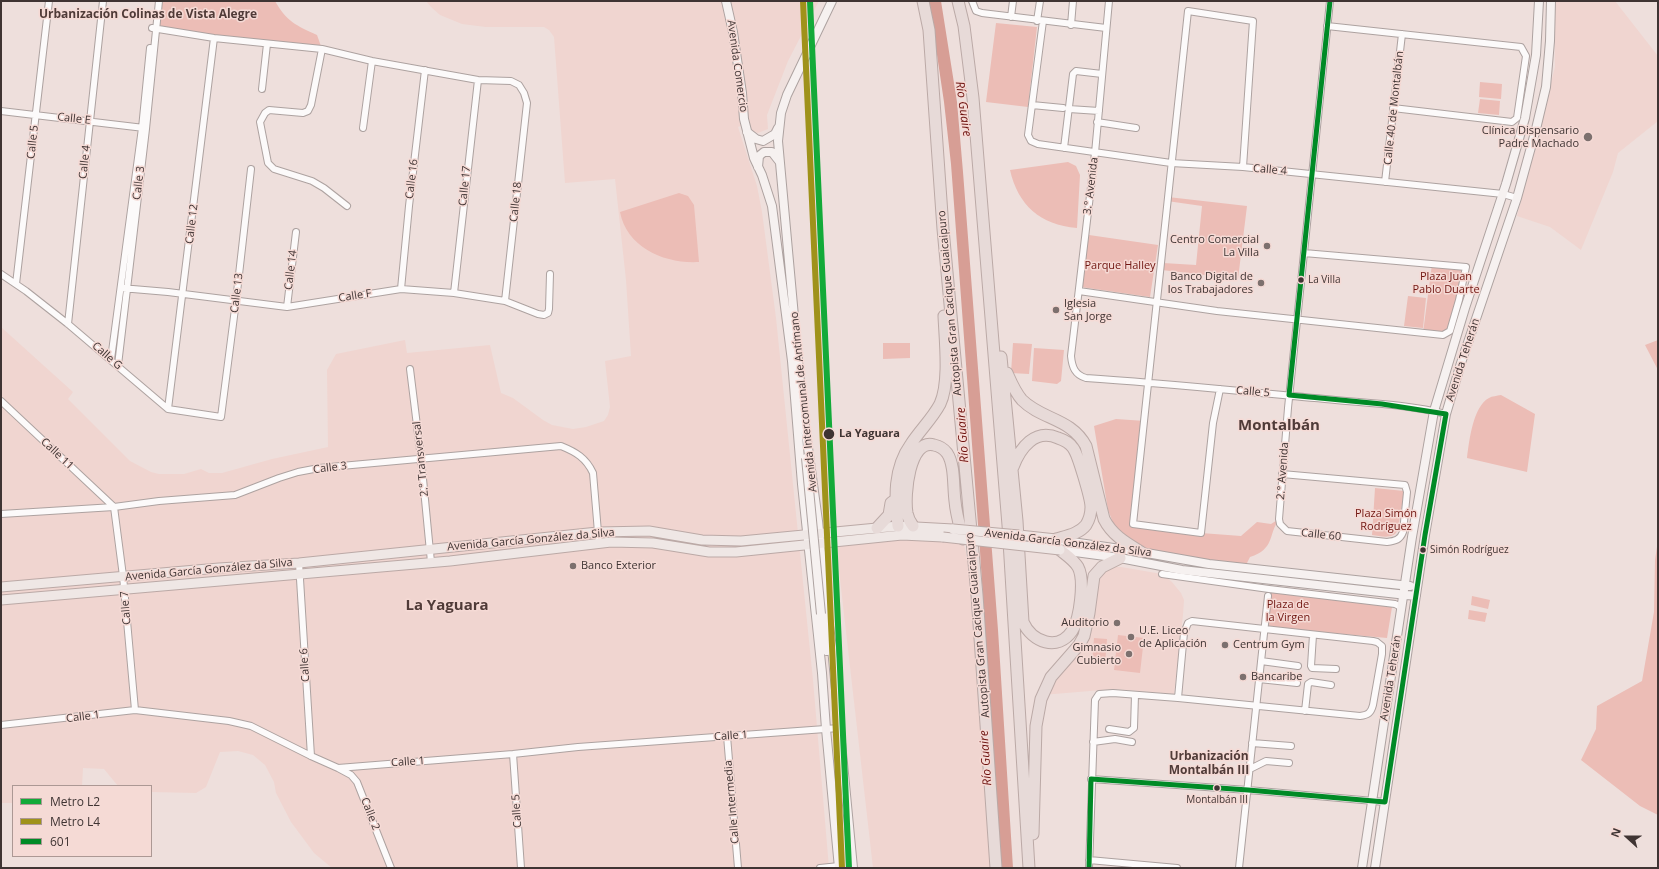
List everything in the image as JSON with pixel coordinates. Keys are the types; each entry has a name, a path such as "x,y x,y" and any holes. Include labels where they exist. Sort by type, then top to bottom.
{"highway":[{"name":"Autopista Gran Cacique Guaicaipuro","path":"923,1 929,30 945,250 977,595 996,868"},
{"path":"958,1 964,26 973,98 984,230 1008,525 1029,868"},
{"path":"984,230 994,291 1012,469 1017,521 1023,622 1026,630 1042,642 1051,643 1065,637 1072,631 1076,622 1082,581 1077,566 1060,550"},
{"path":"900,531 895,499 896,481 910,444 931,419 940,404 944,389 946,359 942,270 945,250"},
{"path":"1001,360 1015,390 1022,400 1032,408 1058,420 1080,436 1086,446 1104,519 1108,527 1123,541 1141,552"},
{"path":"1008,525 1012,469 1022,449 1029,441 1038,436 1048,435 1056,437 1066,441 1074,449 1090,502 1090,516 1085,526 1079,531 1056,539"},
{"path":"913,526 907,514 906,506 909,473 915,457 921,448 929,444 935,445 945,450 949,458 960,529 977,595"},
{"path":"877,528 889,515 892,503 895,499"},
{"path":"1029,868 1032,850 1036,726 1041,699 1051,678 1079,645 1084,636 1094,576 1102,567 1120,558"}],"main road":[{"name":"Avenida Comercio","path":"726,1 742,93 744,120 747,132"},
{"name":"Avenida Intercomunal de Antímano","path":"832,1 787,95 781,113 779,128 779,161 799,360 799,404 807,534 822,673 839,867"},
{"name":"Avenida Teherán","path":"1362,868 1416,510 1434,411 1465,308 1518,145 1532,81 1538,29 1538,1"},
{"name":"Avenida Teherán","path":"1376,868 1426,527 1446,414 1461,363 1517,198 1546,87 1550,41 1551,1"},
{"path":"747,132 756,139 766,140 775,134 779,128"},
{"name":"Avenida Intercomunal de Antímano","path":"747,132 750,146 762,175 772,206 792,361 819,533 853,868"},
{"path":"758,167 759,156 764,152 772,152 779,161"},
{"path":"799,404 806,458 821,614 828,656 834,671"},
{"name":"Avenida García González da Silva","path":"1,600 431,562 620,542 653,543 709,552 736,552 808,545 900,531 913,526 943,532 1120,558 1182,570 1404,594 1417,592"},
{"name":"Avenida García González da Silva","path":"1,587 299,562 598,532 649,531 702,540 741,541 877,528 900,531 943,532 1056,539 1209,564 1405,586 1417,592"},
{"path":"821,614 822,673"}],"street":[{"name":"Calle 5","path":"16,284 49,1"},
{"name":"Calle 4","path":"68,324 103,1"},
{"name":"Calle 3","path":"118,365 124,288 144,128 156,1"},
{"name":"Calle 3","path":"154,28 159,1"},
{"path":"972,1 976,11 1040,21 1106,28"},
{"path":"1011,17 1013,1"},
{"path":"1040,1 1040,21 1032,105 1099,111"},
{"path":"1071,25 1073,1"},
{"name":"3.° Avenida","path":"1074,370 1071,356 1095,153 1109,1"},
{"path":"1330,1 1327,26 1522,48 1526,56 1517,118 1512,122 1393,108"},
{"path":"1220,389 1214,423 1201,533 1133,524 1188,12 1253,21 1243,167"},
{"name":"2.° Avenida","path":"1282,528 1279,519 1289,395 1327,26"},
{"path":"154,28 214,38 322,49 372,61 478,80"},
{"name":"Calle 40 de Montalbán","path":"1385,182 1402,34"},
{"name":"Calle 12","path":"168,410 214,38"},
{"path":"262,89 267,44"},
{"path":"322,49 311,105 308,111 304,113 269,110 265,113 260,122 261,131 268,163 274,168 312,181 324,188 347,206"},
{"path":"363,128 372,61"},
{"name":"Calle 16","path":"401,289 408,206 425,70"},
{"path":"1064,148 1066,109 1074,72 1102,74"},
{"name":"Calle 18","path":"478,80 487,79 512,81 519,85 524,93 527,103 505,301"},
{"name":"Calle 17","path":"454,293 478,80"},
{"name":"Calle 4","path":"1032,105 1028,135 1031,141 1038,144 1171,163 1243,167 1502,194 1517,198"},
{"name":"Calle E","path":"1,111 144,128"},
{"path":"1097,122 1136,128"},
{"name":"Calle 13","path":"168,410 221,417 251,169"},
{"name":"Calle 14","path":"287,307 296,232"},
{"path":"1079,291 1217,311 1443,335 1450,330 1459,300 1466,267 1304,253"},
{"name":"Calle G","path":"1,274 68,324 111,359 129,377 168,410"},
{"name":"Calle F","path":"124,288 287,307 401,289 454,293 505,301 544,315 548,313 550,309 550,274"},
{"name":"Calle 3","path":"111,359 124,288"},
{"name":"2.° Transversal","path":"410,369 421,458 431,562"},
{"name":"Calle 5","path":"1074,370 1086,378 1289,395 1434,411 1446,414"},
{"name":"Calle 11","path":"1,401 114,507"},
{"name":"Calle 3","path":"1,514 114,507 159,501 235,495 298,472 421,458 561,446 574,451 588,464 593,473 599,544"},
{"name":"Calle 60","path":"1282,474 1405,485 1407,492 1403,532 1397,540 1387,542 1294,532 1287,531 1282,528"},
{"name":"Calle 7","path":"114,507 123,576 135,710"},
{"name":"Calle 6","path":"299,562 311,756"},
{"path":"1162,574 1269,589 1395,604 1399,606 1401,611"},
{"path":"1239,868 1248,790 1255,706 1268,596"},
{"path":"1089,868 1095,705 1099,694 1113,693 1178,698 1360,716 1367,715 1373,705 1382,650 1380,644 1372,641 1192,621 1188,623 1184,633 1178,698"},
{"path":"1313,635 1312,668 1336,669"},
{"path":"1261,661 1298,666"},
{"path":"1259,679 1297,683"},
{"path":"1305,711 1308,684 1312,682 1331,685"},
{"path":"1109,729 1129,732 1134,728 1135,695"},
{"name":"Calle 1","path":"1,725 135,710 229,721 250,726 338,768 513,754 578,747 839,728"},
{"name":"Calle Intermedia","path":"726,736 738,868"},
{"path":"1093,742 1115,739 1132,742"},
{"path":"1252,743 1291,746"},
{"name":"Calle 5","path":"513,754 521,868"},
{"path":"1250,769 1266,761 1289,763"},
{"name":"Calle 2","path":"338,768 351,775 357,782 391,868"},
{"path":"1092,779 1248,790 1385,802"},
{"path":"1089,860 1177,868"},
{"path":"820,868 839,867"}],"shaded area":[{"path":"426,1 819,1 788,61 767,115 768,129 758,133 751,131 745,124 738,127 757,186 762,212 776,318 813,680 829,868 332,868 314,853 291,822 276,793 274,782 265,765 253,755 238,751 220,752 206,787 196,793 152,792 152,785 117,785 104,769 83,768 82,785 12,785 12,803 1,803 1,327 73,392 68,399 130,461 151,472 159,474 184,474 201,469 209,473 222,473 272,459 328,447 327,370 336,354 405,340 407,353 490,345 501,393 513,398 552,425 573,429 586,427 604,421 608,415 610,407 605,361 631,356 626,280 615,179 565,183 554,37 549,30 544,27 486,27 462,24 440,15"},
{"path":"929,1 941,1 957,102 998,630 1013,868 1000,868 980,551 951,164 944,102"},
{"name":"Clínica Dispensario Padre Machado","path":"1554,1 1615,1 1658,56 1658,121 1618,153 1613,172 1581,250 1550,227 1517,216 1555,67"},
{"path":"896,536 960,538 965,548 974,595 991,868 873,868 836,544"},
{"name":"U.E. Liceo de Aplicación","path":"1112,567 1121,567 1162,574 1172,582 1181,593 1184,600 1183,615 1174,694 1114,689 1042,695 1079,645 1094,578"}],"green space":[{"path":"159,1 275,1 288,18 304,29 317,35 322,49 156,29"},
{"path":"996,23 1037,27 1028,107 986,102"},
{"path":"1480,82 1502,84 1501,99 1479,97"},
{"path":"1480,99 1500,101 1499,115 1478,113"},
{"path":"1068,162 1076,166 1080,175 1077,228 1052,223 1033,211 1025,203 1019,193 1010,170"},
{"path":"679,193 688,196 694,205 699,262 673,260 661,257 649,251 639,244 631,235 624,225 620,212"},
{"path":"1168,197 1247,206 1238,279 1162,270 1163,263 1196,265 1202,206 1167,201"},
{"name":"Parque Halley","path":"1089,235 1158,245 1150,297 1081,287"},
{"name":"Plaza Juan Pablo Duarte","path":"1432,264 1466,267 1450,331 1443,335 1423,333"},
{"path":"1408,296 1426,298 1423,328 1404,326"},
{"path":"1658,340 1658,370 1645,345"},
{"path":"883,343 910,343 910,358 883,359"},
{"path":"1013,343 1032,344 1029,374 1011,373"},
{"path":"1034,348 1064,350 1061,381 1057,384 1032,381"},
{"path":"1501,395 1535,414 1527,472 1467,458 1473,425 1479,408 1489,398"},
{"path":"1116,419 1145,421 1133,524 1201,533 1241,536 1257,522 1271,524 1279,519 1270,541 1264,550 1250,557 1246,565 1167,556 1129,544 1114,525 1108,510 1094,426"},
{"name":"Plaza Simón Rodríguez","path":"1375,488 1404,491 1398,530 1393,535 1386,537 1372,535"},
{"path":"1658,540 1658,815 1640,806 1581,760 1596,729 1597,706 1642,681 1654,612 1655,560"},
{"name":"Plaza de la Virgen","path":"1271,592 1392,607 1387,638 1267,627"},
{"path":"1472,596 1490,600 1488,609 1471,605"},
{"path":"1469,610 1487,613 1485,622 1468,619"},
{"name":"Gimnasio Cubierto","path":"1118,635 1144,638 1140,673 1114,670"},
{"path":"1094,638 1107,639 1105,664 1092,663"}],"metro line":[{"name":"L4","path":"803,1 842,868"},
{"name":"L2","path":"810,1 849,868"}],"transit line":[{"name":"601","path":"1289,395 1330,1"},
{"name":"601","path":"1091,779 1248,790 1385,802 1425,535 1446,414 1382,404 1289,395"},
{"name":"601","path":"1089,868 1091,779"}],"place":[{"name":"Clínica Dispensario Padre Machado","path":"1588,137"},
{"name":"Centro Comercial La Villa","path":"1267,246"},
{"name":"La Villa","path":"1301,280"},
{"name":"Banco Digital de los Trabajadores","path":"1261,283"},
{"name":"Iglesia San Jorge","path":"1056,310"},
{"name":"La Yaguara","path":"829,434"},
{"name":"Simón Rodríguez","path":"1423,550"},
{"name":"Banco Exterior","path":"573,566"},
{"name":"Auditorio","path":"1117,623"},
{"name":"U.E. Liceo de Aplicación","path":"1131,637"},
{"name":"Centrum Gym","path":"1225,645"},
{"name":"Gimnasio Cubierto","path":"1129,654"},
{"name":"Bancaribe","path":"1243,677"},
{"name":"Montalbán III","path":"1217,788"}],"district":[{"name":"Urbanización Colinas de Vista Alegre","path":"148,15"},
{"name":"Montalbán","path":"1279,426"},
{"name":"La Yaguara","path":"447,606"},
{"name":"Urbanización Montalbán III","path":"1209,764"}],"water label":[{"name":"Río Guaire","path":"963,109"},
{"name":"Río Guaire","path":"963,435"},
{"name":"Río Guaire","path":"986,758"}]}
